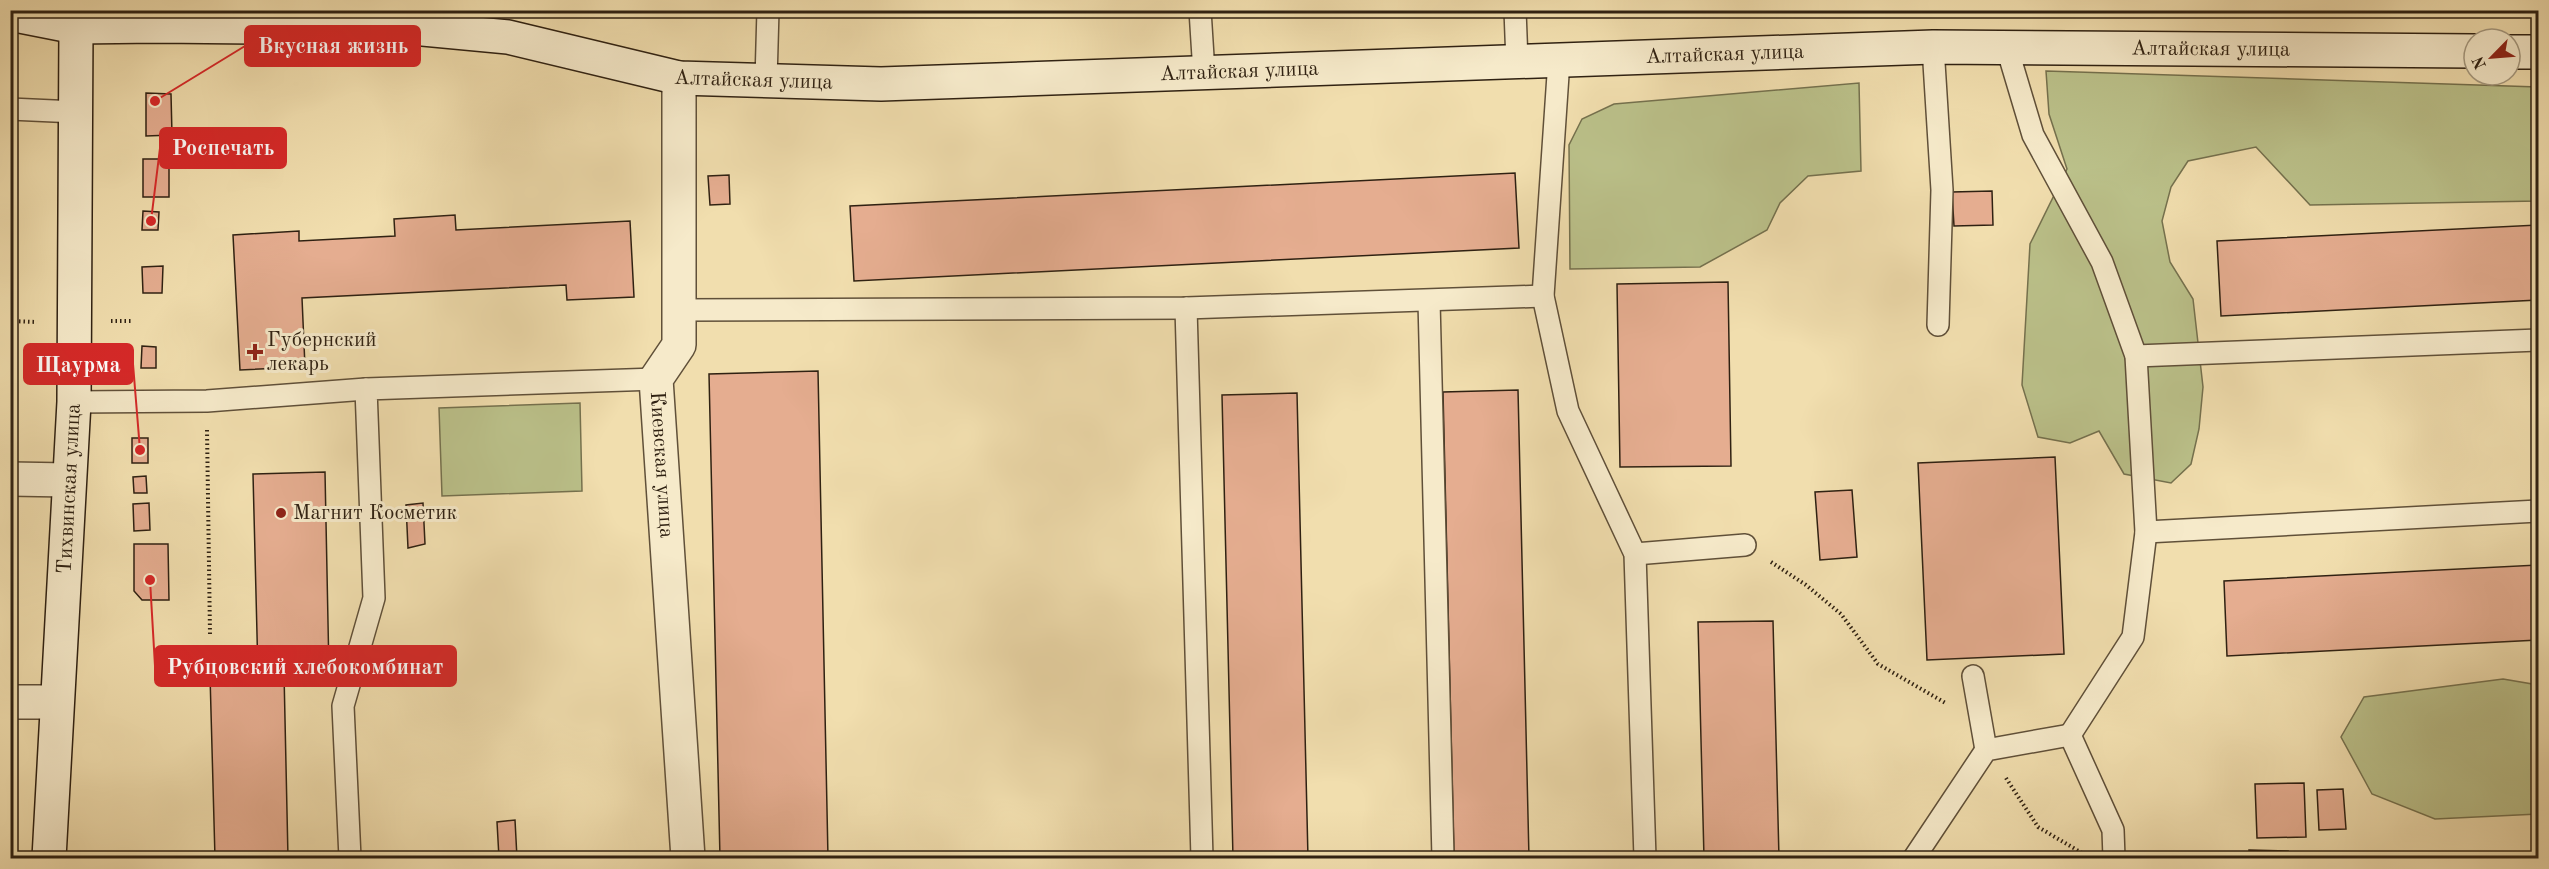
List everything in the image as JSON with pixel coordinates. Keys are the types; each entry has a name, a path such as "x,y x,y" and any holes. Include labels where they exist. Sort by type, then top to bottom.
{"street":[{"name":"Алтайская улица","path":"10,14 157,26 423,29 508,37 679,78 881,84 1933,47 2462,51"},
{"name":"Тихвинская улица","path":"49,858 74,402 77,19"},
{"path":"2522,52 2538,52"},
{"name":"Киевская улица","path":"679,78 679,345 656,379 688,858"},
{"path":"10,479 69,480"},
{"path":"10,702 56,702"}],"lane":[{"path":"766,80 768,10"},
{"path":"1200,10 1204,73"},
{"path":"1515,10 1517,62"},
{"path":"1933,47 1942,190 1938,325"},
{"path":"1986,750 2070,735 2133,637 2146,532 2136,356 2102,262 2032,135 2007,48"},
{"path":"1559,60 1543,297 1568,411 1635,554 1645,858"},
{"path":"10,109 76,112"},
{"path":"680,310 1186,308 1543,297"},
{"path":"1429,302 1443,858"},
{"path":"1186,308 1202,858"},
{"path":"2136,356 2538,340"},
{"path":"74,402 207,401 366,389 656,379"},
{"path":"350,858 343,706 374,597 366,389"},
{"path":"2146,532 2538,511"},
{"path":"1635,554 1746,545"},
{"path":"1914,858 1986,750 1973,676"},
{"path":"2070,735 2113,830 2114,858"}],"path":[{"path":"207,401 210,634"},
{"path":"1746,545 1806,585 1841,614 1878,664 1946,703 1986,750 2038,827 2091,858"}],"green space":[{"path":"2046,71 2462,85 2462,87 2538,87 2538,201 2310,205 2256,147 2188,161 2171,187 2162,221 2170,262 2193,299 2203,387 2199,429 2191,464 2171,483 2124,474 2099,431 2070,443 2038,437 2022,385 2030,244 2067,169 2049,114"},
{"path":"1859,83 1861,171 1808,176 1780,203 1767,230 1700,267 1570,269 1569,145 1582,119 1614,104"},
{"path":"580,403 582,491 442,496 439,408"},
{"path":"2503,679 2538,685 2538,814 2435,819 2372,794 2341,737 2364,697"}],"building":[{"path":"878,10 928,10 928,16 878,16"},
{"path":"928,10 956,10 956,17 928,16"},
{"path":"146,93 171,94 172,135 146,136"},
{"path":"143,159 169,159 169,197 143,197"},
{"path":"1515,173 1519,248 854,281 850,206"},
{"path":"729,175 730,204 710,205 708,176"},
{"path":"1992,191 1993,225 1954,226 1952,192"},
{"path":"143,211 159,212 158,230 142,230"},
{"path":"455,215 456,230 630,221 634,297 567,300 566,285 302,298 305,367 240,370 233,235 299,231 299,241 395,236 394,219"},
{"path":"2538,225 2538,300 2221,316 2217,241"},
{"path":"163,266 162,293 143,293 142,267"},
{"path":"1728,282 1731,466 1620,467 1617,284"},
{"path":"142,346 156,347 156,368 141,368"},
{"path":"818,371 828,858 720,858 709,374"},
{"path":"1518,390 1529,858 1454,858 1443,392"},
{"path":"1297,393 1308,858 1233,858 1222,395"},
{"path":"132,438 148,438 148,463 132,463"},
{"path":"2055,457 2064,654 1927,660 1918,463"},
{"path":"325,472 329,672 284,673 288,858 215,858 210,675 258,674 253,474"},
{"path":"146,476 147,493 134,493 133,477"},
{"path":"1852,490 1857,557 1820,560 1815,492"},
{"path":"149,503 150,530 134,531 133,504"},
{"path":"423,503 425,544 408,548 406,505"},
{"path":"134,544 168,544 169,600 142,600 134,591"},
{"path":"2538,565 2538,640 2227,656 2224,581"},
{"path":"1773,621 1779,858 1704,858 1698,622"},
{"path":"2304,783 2306,837 2257,838 2255,784"},
{"path":"2343,789 2346,829 2319,830 2317,790"},
{"path":"515,820 517,858 499,858 497,822"},
{"path":"2249,850 2288,851 2287,858 2249,858"}],"place":[{"name":"Вкусная жизнь","path":"155,101"},
{"name":"Роспечать","path":"151,221"},
{"name":"Губернский лекарь","path":"255,352"},
{"name":"Щаурма","path":"140,450"},
{"name":"Магнит Косметик","path":"281,513"},
{"name":"Рубцовский хлебокомбинат","path":"150,580"}]}
